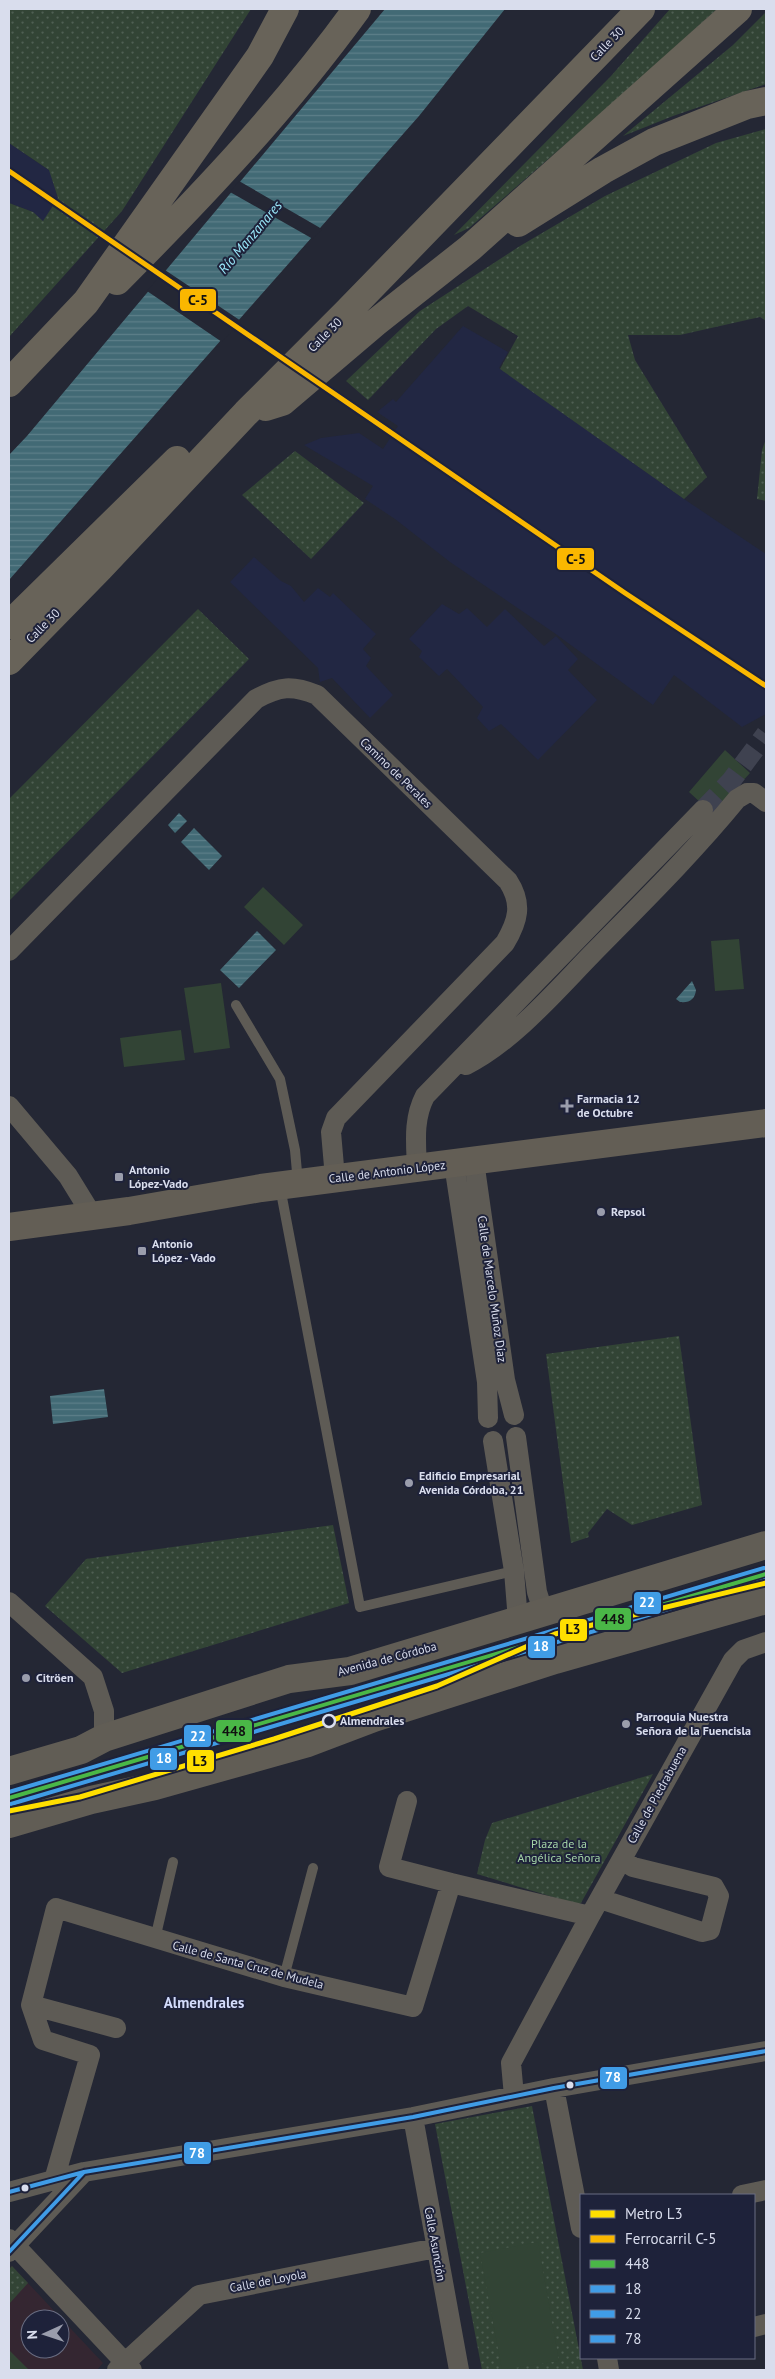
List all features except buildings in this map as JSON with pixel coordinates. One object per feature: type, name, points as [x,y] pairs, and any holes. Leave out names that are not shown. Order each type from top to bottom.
[{"type":"highway","points":[[9,383],[86,302],[260,56],[285,9]]},
{"type":"highway","points":[[86,302],[114,284],[260,133],[302,82],[357,9]]},
{"type":"highway","name":"Calle 30","points":[[9,661],[100,568],[246,413],[346,313],[641,9]]},
{"type":"highway","points":[[246,413],[282,402],[375,323],[470,248],[738,9]]},
{"type":"highway","points":[[470,248],[518,223],[587,179],[654,142],[747,106],[766,101]]},
{"type":"highway","points":[[9,625],[263,379],[310,328],[346,313]]},
{"type":"main road","name":"Avenida de Córdoba","points":[[9,1771],[81,1750],[104,1738],[289,1679],[350,1671],[531,1618],[766,1545]]},
{"type":"main road","points":[[9,1824],[91,1800],[155,1786],[308,1743],[374,1718],[555,1660],[766,1600]]},
{"type":"street","name":"Camino de Perales","points":[[9,951],[256,699],[271,691],[287,687],[302,689],[317,696],[508,882],[515,891],[517,904],[516,924],[505,943],[336,1118],[331,1132],[335,1178]]},
{"type":"street","points":[[446,1073],[478,1059],[530,1017],[628,918],[737,800],[747,793],[754,793],[766,802]]},
{"type":"street","points":[[417,1168],[415,1134],[418,1110],[424,1096],[533,987],[703,810]]},
{"type":"street","points":[[9,1106],[68,1176],[92,1215]]},
{"type":"street","name":"Calle de Antonio López","points":[[9,1227],[335,1178],[766,1123]]},
{"type":"street","name":"Calle de Marcelo Muñoz Díaz","points":[[464,1163],[506,1380],[519,1428],[516,1437],[537,1592],[531,1618]]},
{"type":"street","name":"Calle de Marcelo Muñoz Díaz","points":[[464,1163],[487,1382],[488,1418],[485,1428],[493,1441],[514,1571],[531,1618]]},
{"type":"street","points":[[488,1418],[500,1411],[514,1415]]},
{"type":"street","points":[[493,1441],[502,1444],[512,1441],[516,1437]]},
{"type":"street","points":[[9,1602],[93,1677],[104,1712],[104,1738]]},
{"type":"street","name":"Calle de Piedrabuena","points":[[514,2096],[511,2063],[590,1916],[733,1660],[743,1650],[766,1642]]},
{"type":"street","points":[[407,1801],[389,1867],[590,1916]]},
{"type":"street","points":[[600,1898],[702,1932],[710,1930],[719,1896],[714,1887],[634,1867],[622,1860]]},
{"type":"street","name":"Calle de Santa Cruz de Mudela","points":[[32,2005],[56,1908],[284,1977],[413,2007],[450,1883]]},
{"type":"street","points":[[32,2005],[116,2028]]},
{"type":"street","points":[[32,2005],[43,2040],[90,2055],[54,2180]]},
{"type":"street","points":[[9,2192],[84,2172],[412,2117],[554,2088],[766,2051]]},
{"type":"street","points":[[554,2088],[580,2223]]},
{"type":"street","name":"Calle Asunción","points":[[412,2117],[459,2370]]},
{"type":"street","points":[[84,2172],[11,2246],[124,2368]]},
{"type":"street","points":[[747,2194],[766,2190]]},
{"type":"street","name":"Calle de Loyola","points":[[124,2368],[199,2294],[436,2248]]},
{"type":"lane","points":[[236,1005],[280,1079],[295,1150],[289,1185],[360,1607],[514,1571]]},
{"type":"lane","name":"Avenida de Córdoba","points":[[9,1798],[766,1574]]},
{"type":"lane","points":[[155,1939],[173,1862]]},
{"type":"lane","points":[[284,1977],[313,1868]]},
{"type":"shaded area","points":[[9,143],[50,171],[58,199],[43,222],[33,212],[9,203]]},
{"type":"shaded area","points":[[463,326],[508,352],[499,368],[684,499],[766,554],[766,714],[742,727],[674,675],[653,705],[553,632],[450,562],[395,519],[365,499],[373,486],[304,445],[321,438],[359,433],[383,449],[398,426],[377,412],[393,399],[396,402]]},
{"type":"shaded area","points":[[254,557],[281,581],[291,586],[304,602],[318,588],[330,597],[333,593],[376,634],[363,649],[371,658],[366,666],[393,695],[370,718],[332,678],[320,682],[318,668],[230,582]]},
{"type":"shaded area","points":[[442,604],[459,614],[467,608],[487,627],[505,609],[544,646],[556,636],[578,659],[568,670],[597,700],[538,760],[501,724],[489,731],[477,718],[483,707],[447,669],[439,676],[419,657],[422,651],[409,639]]},
{"type":"shaded area","points":[[12,2266],[52,2309],[20,2309],[20,2359],[70,2359],[70,2328],[103,2363],[97,2370],[9,2370],[9,2269]]},
{"type":"green space","points":[[9,9],[251,9],[122,211],[9,337],[9,203],[33,212],[43,221],[58,198],[49,170],[9,143]]},
{"type":"green space","points":[[670,9],[717,9],[629,89],[469,228],[454,235],[611,76]]},
{"type":"green space","points":[[766,12],[766,84],[673,116],[623,136],[733,45]]},
{"type":"green space","points":[[766,129],[766,321],[760,317],[680,335],[628,335],[635,360],[707,477],[684,499],[500,369],[518,336],[468,306],[436,329],[368,400],[346,381],[420,311],[520,246],[605,196],[716,143]]},
{"type":"green space","points":[[766,439],[766,501],[757,499],[762,450]]},
{"type":"green space","points":[[295,451],[364,503],[311,559],[242,495]]},
{"type":"green space","points":[[198,609],[249,659],[9,901],[9,799]]},
{"type":"green space","points":[[725,750],[750,773],[713,814],[689,792]]},
{"type":"green space","points":[[263,887],[303,925],[284,945],[244,907]]},
{"type":"green space","points":[[739,939],[744,989],[715,991],[711,941]]},
{"type":"green space","points":[[221,983],[230,1048],[194,1053],[184,988]]},
{"type":"green space","points":[[181,1030],[185,1060],[124,1067],[120,1038]]},
{"type":"green space","points":[[679,1336],[702,1505],[632,1525],[607,1509],[588,1533],[589,1537],[571,1543],[546,1354]]},
{"type":"green space","points":[[333,1525],[349,1603],[122,1673],[45,1606],[86,1559]]},
{"type":"green space","name":"Plaza de la Angélica Señora","points":[[653,1774],[581,1903],[576,1904],[477,1874],[485,1840],[492,1823]]},
{"type":"green space","points":[[532,2106],[583,2370],[482,2370],[435,2124]]},
{"type":"green space","points":[[538,2242],[559,2361],[502,2370],[480,2253]]},
{"type":"green space","points":[[12,2266],[28,2283],[9,2304],[9,2269]]},
{"type":"green space","points":[[9,2350],[29,2370],[9,2370]]},
{"type":"water","name":"Río Manzanares","points":[[385,9],[505,9],[419,116],[9,580],[9,455],[27,436]]},
{"type":"water","points":[[179,813],[187,821],[175,833],[168,825]]},
{"type":"water","points":[[194,828],[222,856],[209,870],[181,842]]},
{"type":"water","points":[[257,931],[276,950],[239,988],[220,970]]},
{"type":"water","points":[[692,981],[696,990],[694,996],[689,1001],[680,1002],[676,999]]},
{"type":"water","points":[[104,1389],[108,1417],[53,1424],[50,1396]]},
{"type":"pier","points":[[239,181],[322,229],[313,239],[230,192]]},
{"type":"pier","points":[[165,270],[241,321],[222,342],[147,291]]},
{"type":"tunnel","points":[[703,810],[731,781],[766,734]]},
{"type":"metro line","name":"L3","points":[[9,1811],[80,1797],[274,1739],[437,1686],[555,1634],[766,1583]]},
{"type":"rail line","name":"C-5","points":[[9,171],[625,593],[766,686]]},
{"type":"transit line","name":"22","points":[[9,1792],[764,1568]]},
{"type":"transit line","name":"448","points":[[9,1798],[766,1574]]},
{"type":"transit line","name":"18","points":[[11,1804],[766,1580]]},
{"type":"transit line","name":"78","points":[[9,2192],[84,2172],[413,2117],[554,2088],[766,2051]]},
{"type":"transit line","name":"78","points":[[9,2252],[84,2172]]},
{"type":"place","name":"Farmacia 12 de Octubre","points":[[567,1106]]},
{"type":"place","name":"Antonio López-Vado","points":[[119,1177]]},
{"type":"place","name":"Repsol","points":[[601,1212]]},
{"type":"place","name":"Antonio López - Vado","points":[[142,1251]]},
{"type":"place","name":"Edificio Empresarial Avenida Córdoba, 21","points":[[409,1483]]},
{"type":"place","name":"Citröen","points":[[26,1678]]},
{"type":"place","name":"Almendrales","points":[[329,1721]]},
{"type":"place","name":"Parroquia Nuestra Señora de la Fuencisla","points":[[626,1724]]},
{"type":"district","name":"Almendrales","points":[[204,2003]]}]
